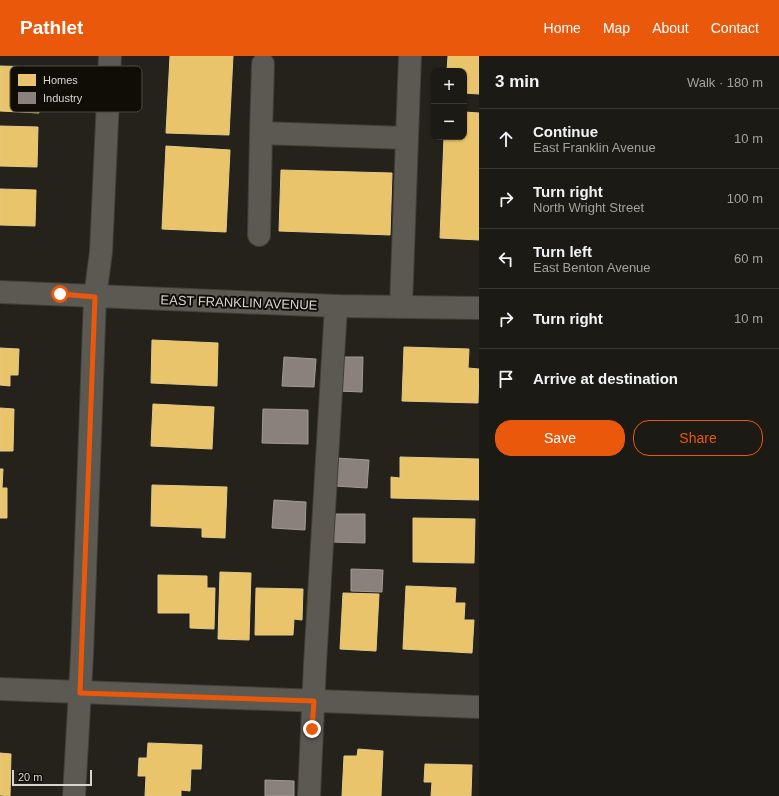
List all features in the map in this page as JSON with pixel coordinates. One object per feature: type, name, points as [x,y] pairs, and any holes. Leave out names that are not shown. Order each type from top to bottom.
[{"type":"street","points":[[110,56],[110,66]]},
{"type":"street","points":[[401,307],[410,56]]},
{"type":"street","points":[[259,235],[263,64]]},
{"type":"street","points":[[74,796],[80,693],[95,297],[102,252],[108,112]]},
{"type":"street","points":[[261,133],[407,138]]},
{"type":"street","name":"EAST FRANKLIN AVENUE","points":[[0,292],[336,306],[479,308]]},
{"type":"street","points":[[309,796],[336,306]]},
{"type":"street","points":[[0,689],[479,707]]},
{"type":"building: Homes","points":[[170,56],[233,56],[229,135],[166,133]]},
{"type":"building: Homes","points":[[448,56],[479,56],[479,94],[467,93],[467,68],[447,68]]},
{"type":"building: Homes","points":[[0,66],[10,66],[10,112],[0,111]]},
{"type":"building: Homes","points":[[467,112],[479,113],[479,240],[440,238],[444,140],[467,140]]},
{"type":"building: Homes","points":[[0,126],[38,127],[37,167],[0,166]]},
{"type":"building: Homes","points":[[166,146],[230,150],[226,232],[162,229]]},
{"type":"building: Homes","points":[[281,170],[392,173],[390,235],[279,231]]},
{"type":"building: Homes","points":[[0,189],[36,190],[35,226],[0,225]]},
{"type":"building: Homes","points":[[152,340],[218,343],[217,386],[151,383]]},
{"type":"building: Homes","points":[[404,347],[469,349],[468,368],[479,369],[478,403],[402,401]]},
{"type":"building: Homes","points":[[0,348],[19,349],[18,375],[10,375],[10,386],[0,385]]},
{"type":"building: Homes","points":[[153,404],[214,407],[212,449],[151,446]]},
{"type":"building: Homes","points":[[0,408],[14,409],[13,451],[0,451]]},
{"type":"building: Homes","points":[[400,457],[479,459],[479,500],[391,498],[391,477],[400,478]]},
{"type":"building: Homes","points":[[0,469],[3,469],[2,488],[7,488],[7,518],[0,518]]},
{"type":"building: Homes","points":[[152,485],[227,487],[225,538],[202,537],[202,528],[151,526]]},
{"type":"building: Homes","points":[[413,518],[475,519],[474,563],[413,562]]},
{"type":"building: Homes","points":[[220,572],[251,573],[249,640],[218,639]]},
{"type":"building: Homes","points":[[158,575],[207,576],[207,588],[215,588],[214,629],[190,628],[190,613],[158,613]]},
{"type":"building: Homes","points":[[406,586],[456,588],[455,603],[465,603],[464,620],[474,620],[472,653],[403,649]]},
{"type":"building: Homes","points":[[256,588],[303,589],[302,620],[294,619],[293,635],[255,635]]},
{"type":"building: Homes","points":[[343,593],[379,594],[376,651],[340,649]]},
{"type":"building: Homes","points":[[148,743],[202,745],[201,769],[191,769],[190,791],[181,790],[181,796],[145,796],[146,776],[138,776],[139,758],[147,758]]},
{"type":"building: Homes","points":[[358,749],[383,751],[381,796],[342,796],[344,756],[357,756]]},
{"type":"building: Homes","points":[[0,753],[11,754],[10,796],[0,795]]},
{"type":"building: Homes","points":[[425,764],[472,765],[471,796],[431,796],[432,782],[424,782]]},
{"type":"building: Industry","points":[[284,357],[316,359],[314,387],[282,386]]},
{"type":"building: Industry","points":[[339,357],[363,357],[362,392],[338,391]]},
{"type":"building: Industry","points":[[263,409],[308,410],[308,444],[262,443]]},
{"type":"building: Industry","points":[[336,458],[369,460],[367,488],[335,486]]},
{"type":"building: Industry","points":[[274,500],[306,502],[305,530],[272,528]]},
{"type":"building: Industry","points":[[332,514],[365,514],[365,543],[332,542]]},
{"type":"building: Industry","points":[[351,569],[383,570],[382,592],[351,591]]},
{"type":"building: Industry","points":[[265,780],[294,781],[294,796],[265,796]]},
{"type":"route","points":[[60,294],[95,297],[80,693],[314,701],[312,729]]}]
